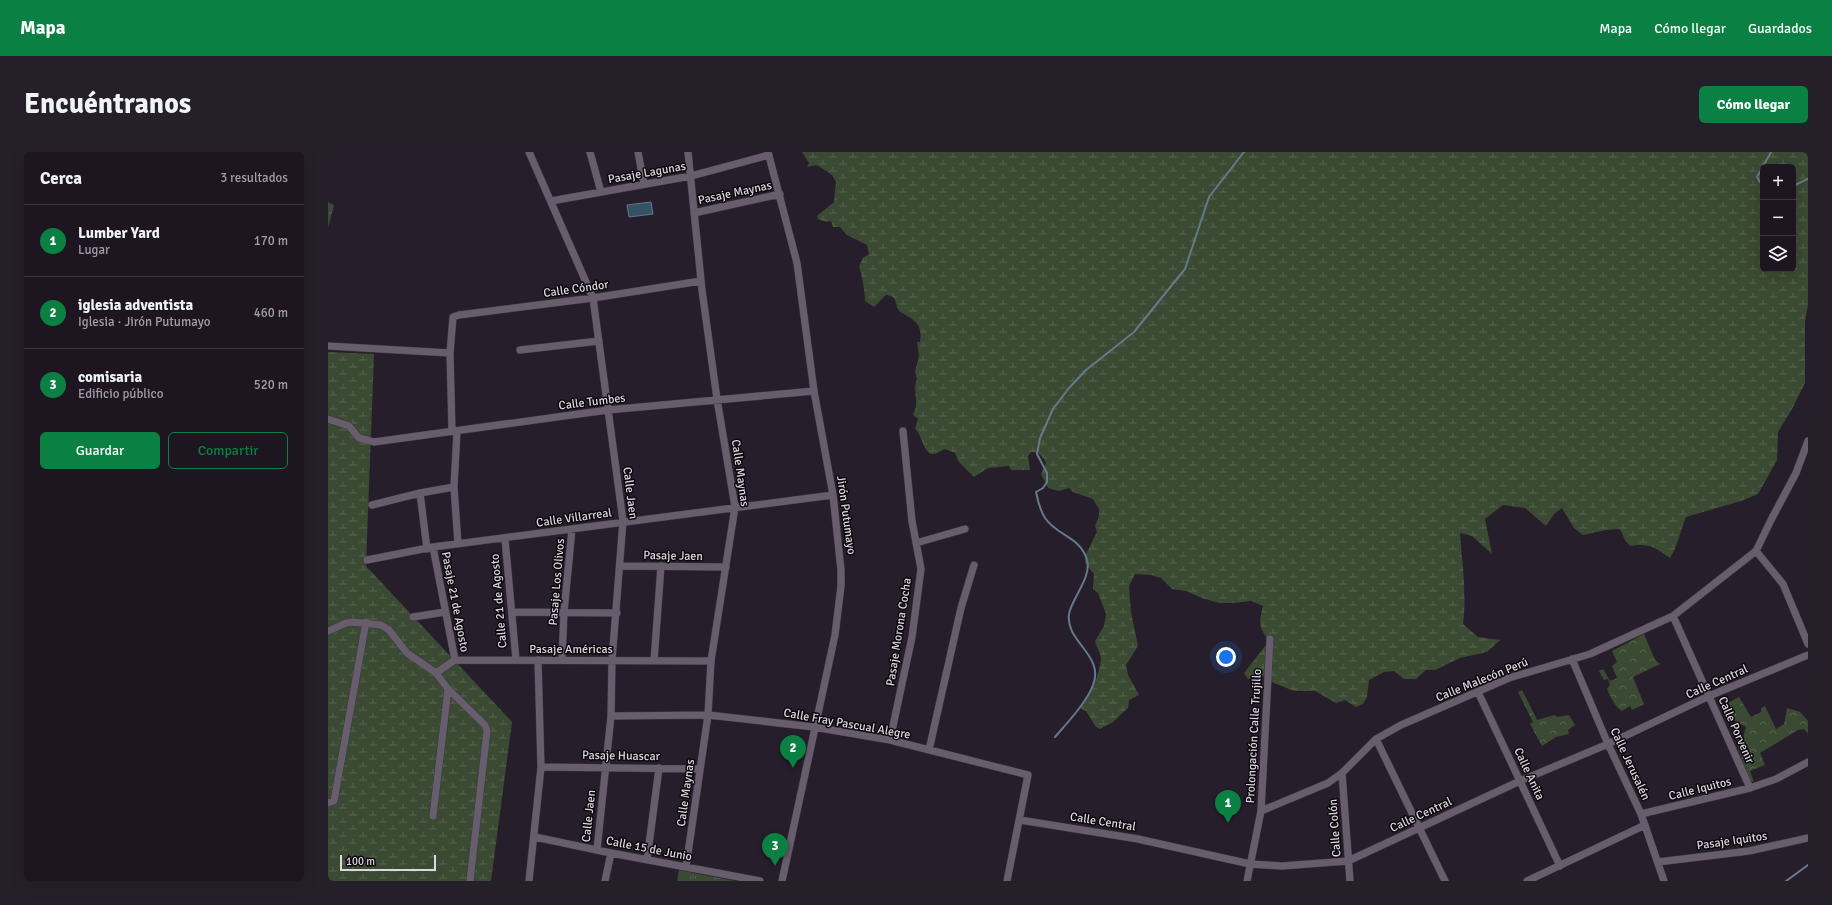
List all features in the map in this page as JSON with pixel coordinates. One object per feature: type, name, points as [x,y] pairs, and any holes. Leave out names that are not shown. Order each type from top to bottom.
[{"type":"street","name":"Calle Jaen","points":[[529,152],[593,298],[623,522],[617,613],[612,660],[611,716],[596,850]]},
{"type":"street","points":[[590,152],[601,192]]},
{"type":"street","points":[[638,152],[644,184]]},
{"type":"street","name":"Calle Maynas","points":[[686,867],[708,716],[711,661],[736,507],[718,399],[701,281],[688,152]]},
{"type":"street","name":"Pasaje Lagunas","points":[[551,201],[691,176],[768,153]]},
{"type":"street","name":"Jirón Putumayo","points":[[768,153],[797,263],[814,391],[833,495],[840,550],[841,586],[835,635],[782,881]]},
{"type":"street","name":"Pasaje Maynas","points":[[694,213],[780,194]]},
{"type":"street","name":"Calle Cóndor","points":[[450,353],[454,317],[459,315],[593,298],[701,281]]},
{"type":"street","points":[[520,350],[598,341]]},
{"type":"street","points":[[328,346],[450,353],[455,431],[454,487],[458,544]]},
{"type":"street","name":"Calle Tumbes","points":[[328,419],[349,426],[359,438],[374,442],[608,410],[814,391]]},
{"type":"street","name":"Pasaje Morona Cocha","points":[[890,740],[912,637],[921,569],[912,521],[903,431]]},
{"type":"street","points":[[1808,441],[1796,473],[1756,551],[1783,584],[1808,644]]},
{"type":"street","points":[[372,505],[420,493],[454,487]]},
{"type":"street","name":"Pasaje 21 de Agosto","points":[[420,493],[430,548],[455,660]]},
{"type":"street","name":"Calle Villarreal","points":[[367,560],[458,544],[833,495]]},
{"type":"street","name":"Pasaje Los Olivos","points":[[562,660],[564,612],[572,529]]},
{"type":"street","points":[[916,543],[964,529]]},
{"type":"street","name":"Calle 21 de Agosto","points":[[505,539],[516,660]]},
{"type":"street","name":"Calle Malecón Perú","points":[[1261,811],[1328,783],[1342,773],[1376,739],[1401,725],[1509,678],[1572,658],[1590,654],[1673,616],[1756,551]]},
{"type":"street","points":[[929,750],[961,608],[974,565]]},
{"type":"street","name":"Pasaje Jaen","points":[[620,566],[726,568]]},
{"type":"street","points":[[654,661],[661,566]]},
{"type":"street","points":[[413,617],[445,612]]},
{"type":"street","points":[[512,612],[617,613]]},
{"type":"street","name":"Calle Porvenir","points":[[1673,616],[1750,788]]},
{"type":"street","points":[[328,631],[346,623],[366,622],[381,625],[407,653],[436,674],[448,689],[485,725],[487,730],[470,881]]},
{"type":"street","points":[[328,803],[334,801],[366,622]]},
{"type":"street","name":"Prolongación Calle Trujillo","points":[[1247,881],[1261,811],[1270,639]]},
{"type":"street","name":"Calle Central","points":[[1020,820],[1138,839],[1250,864],[1282,866],[1348,861],[1520,781],[1608,744],[1709,696],[1808,655]]},
{"type":"street","name":"Calle Jerusalén","points":[[1572,658],[1608,744],[1641,814],[1664,881]]},
{"type":"street","points":[[436,674],[455,660]]},
{"type":"street","name":"Pasaje Américas","points":[[455,660],[711,661]]},
{"type":"street","points":[[529,881],[535,837],[541,767],[538,660]]},
{"type":"street","points":[[433,816],[448,689]]},
{"type":"street","name":"Calle Anita","points":[[1478,692],[1560,866]]},
{"type":"street","name":"Calle Fray Pascual Alegre","points":[[611,716],[708,716],[814,727],[890,740],[1028,775],[1020,820]]},
{"type":"street","points":[[1376,739],[1445,881]]},
{"type":"street","name":"Calle Iquitos","points":[[1641,814],[1750,788],[1776,779],[1808,762]]},
{"type":"street","name":"Pasaje Huascar","points":[[541,767],[700,769]]},
{"type":"street","points":[[647,860],[659,768]]},
{"type":"street","name":"Calle Colón","points":[[1342,773],[1350,881]]},
{"type":"street","points":[[1007,881],[1020,820]]},
{"type":"street","points":[[1531,880],[1645,825]]},
{"type":"street","name":"Calle 15 de Junio","points":[[535,837],[760,881]]},
{"type":"street","name":"Pasaje Iquitos","points":[[1658,862],[1749,851],[1808,838]]},
{"type":"street","points":[[605,881],[611,853]]},
{"type":"green space","points":[[802,152],[1808,152],[1808,305],[1805,321],[1805,383],[1778,432],[1777,460],[1758,494],[1741,501],[1686,517],[1670,558],[1651,547],[1642,545],[1630,546],[1625,540],[1620,529],[1606,530],[1583,535],[1574,528],[1562,508],[1554,514],[1546,526],[1525,508],[1503,505],[1485,519],[1492,554],[1472,536],[1460,533],[1464,590],[1463,624],[1478,637],[1500,640],[1487,652],[1460,658],[1435,670],[1426,670],[1416,679],[1404,679],[1394,671],[1384,672],[1369,680],[1367,697],[1363,704],[1356,707],[1345,700],[1336,703],[1315,691],[1294,691],[1274,683],[1263,676],[1248,679],[1244,673],[1269,641],[1260,624],[1263,606],[1251,601],[1219,603],[1186,591],[1172,589],[1161,578],[1151,575],[1135,574],[1129,586],[1131,612],[1138,646],[1126,665],[1128,675],[1139,695],[1129,700],[1128,708],[1113,722],[1100,729],[1096,727],[1086,711],[1080,708],[1094,685],[1098,672],[1101,657],[1095,641],[1104,626],[1106,614],[1098,593],[1093,589],[1094,574],[1085,563],[1085,556],[1097,532],[1095,526],[1099,516],[1099,509],[1093,499],[1073,492],[1069,488],[1059,491],[1048,488],[1041,474],[1046,463],[1042,456],[1037,453],[1031,452],[1028,456],[1030,470],[1011,470],[1009,466],[988,468],[974,477],[958,461],[955,453],[945,449],[935,454],[928,452],[920,435],[915,429],[918,419],[913,415],[916,407],[915,386],[917,379],[915,372],[919,356],[917,342],[920,342],[921,336],[919,326],[899,311],[894,298],[890,296],[886,295],[874,307],[865,301],[859,266],[863,258],[869,254],[867,245],[847,235],[840,227],[833,227],[831,221],[827,222],[818,219],[817,216],[834,202],[836,182],[832,175],[817,165],[807,167],[809,163]]},
{"type":"green space","points":[[328,202],[334,205],[328,228]]},
{"type":"green space","points":[[328,352],[374,354],[366,566],[512,722],[491,881],[328,881]]},
{"type":"green space","points":[[1644,634],[1655,660],[1660,664],[1633,677],[1644,704],[1632,710],[1630,706],[1622,711],[1615,704],[1608,692],[1607,689],[1610,685],[1608,679],[1604,680],[1599,671],[1603,669],[1610,681],[1617,678],[1612,666],[1617,662],[1612,651]]},
{"type":"green space","points":[[1522,690],[1537,720],[1554,715],[1558,717],[1569,715],[1575,725],[1568,730],[1569,734],[1556,737],[1542,746],[1530,724],[1533,722],[1518,692]]},
{"type":"green space","points":[[1739,697],[1751,717],[1761,712],[1761,708],[1765,706],[1776,729],[1784,724],[1787,708],[1800,712],[1808,721],[1808,734],[1804,729],[1798,730],[1760,753],[1765,765],[1750,771],[1754,782],[1749,780],[1738,748],[1737,739],[1743,738],[1746,727],[1735,721],[1731,716],[1734,713],[1728,703]]},
{"type":"green space","points":[[679,870],[735,881],[677,881]]},
{"type":"water","points":[[651,202],[653,214],[629,217],[627,205]]},
{"type":"waterway","points":[[1055,737],[1076,712],[1090,692],[1095,674],[1094,665],[1090,657],[1078,641],[1069,624],[1069,614],[1071,608],[1087,573],[1087,560],[1080,546],[1050,524],[1040,509],[1036,492],[1043,488],[1047,482],[1047,473],[1037,454],[1040,438],[1053,409],[1069,388],[1086,370],[1134,332],[1185,269],[1209,197],[1244,152]]},
{"type":"waterway","points":[[1764,164],[1771,152]]},
{"type":"waterway","points":[[1760,172],[1757,177],[1760,182]]},
{"type":"waterway","points":[[1796,185],[1808,179]]},
{"type":"waterway","points":[[1786,881],[1808,865]]},
{"type":"place","name":"iglesia adventista","points":[[793,768]]},
{"type":"place","name":"Lumber Yard","points":[[1228,823]]},
{"type":"place","name":"comisaria","points":[[775,866]]}]
